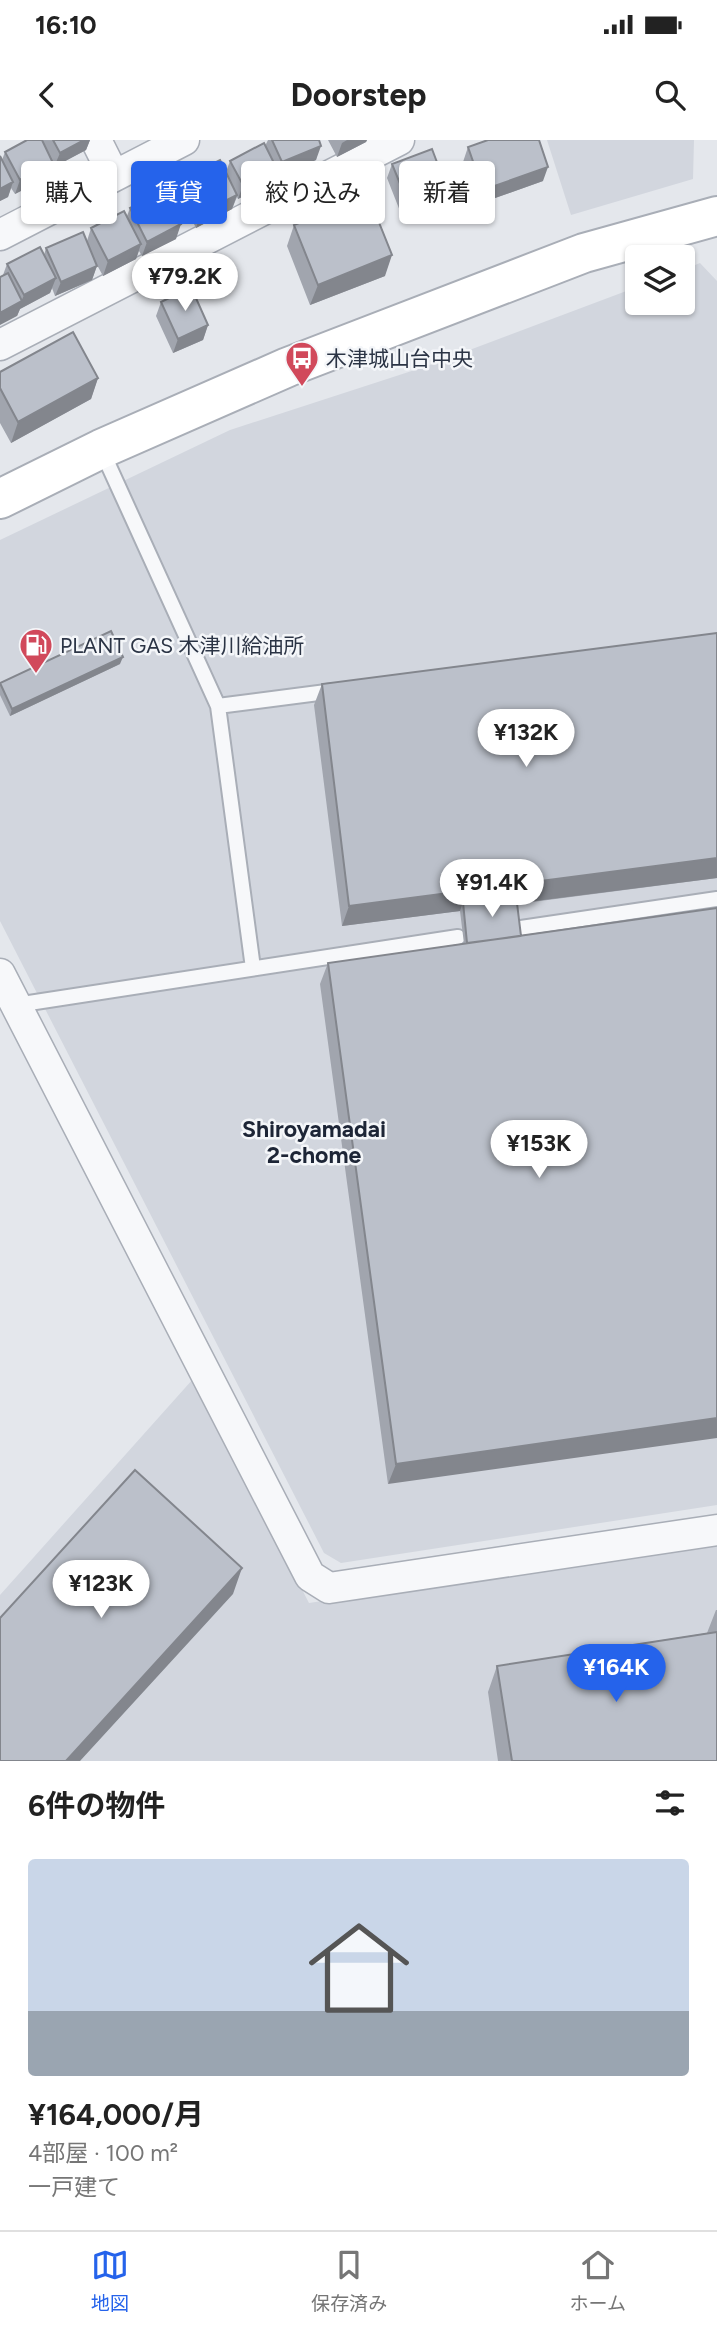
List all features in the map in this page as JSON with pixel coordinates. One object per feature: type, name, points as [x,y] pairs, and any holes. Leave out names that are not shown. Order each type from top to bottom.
[{"type":"street","points":[[96,140],[106,161]]},
{"type":"street","points":[[117,174],[184,140]]},
{"type":"street","points":[[0,345],[399,140]]},
{"type":"street","points":[[0,499],[101,449],[288,367],[584,253],[717,216]]},
{"type":"street","points":[[0,235],[21,224]]},
{"type":"street","points":[[0,974],[310,1576],[330,1588],[717,1530]]},
{"type":"lane","points":[[101,449],[218,706],[253,968]]},
{"type":"lane","points":[[218,706],[354,689]]},
{"type":"lane","points":[[522,928],[717,899]]},
{"type":"lane","points":[[16,1005],[458,937]]},
{"type":"shaded area","points":[[547,140],[694,140],[693,179],[571,215]]},
{"type":"shaded area","points":[[700,263],[717,281],[717,1505],[341,1563],[324,1553],[0,921],[0,540],[230,430],[427,366],[625,292],[625,315],[695,315],[695,265]]},
{"type":"shaded area","points":[[193,1379],[309,1603],[717,1542],[717,1761],[0,1761],[0,1595]]},
{"type":"building","points":[[27,140],[42,140],[52,161],[21,161],[20,180],[5,152]]},
{"type":"building","points":[[53,140],[84,140],[60,153]]},
{"type":"building","points":[[272,140],[319,140],[321,146],[282,161]]},
{"type":"building","points":[[488,140],[539,140],[548,167],[495,186],[495,161],[473,161],[468,147]]},
{"type":"building","points":[[264,143],[273,161],[241,161],[241,181],[230,161]]},
{"type":"building","points":[[432,149],[436,161],[400,161]]},
{"type":"building","points":[[0,156],[13,182],[0,189]]},
{"type":"building","points":[[399,161],[399,181],[392,164]]},
{"type":"building","points":[[227,174],[237,195],[227,200]]},
{"type":"building","points":[[124,211],[141,244],[108,261],[91,228],[99,224],[117,224],[117,215]]},
{"type":"building","points":[[138,224],[181,224],[147,242]]},
{"type":"building","points":[[380,224],[392,255],[318,285],[294,225]]},
{"type":"building","points":[[83,232],[97,266],[61,282],[46,248]]},
{"type":"building","points":[[40,247],[56,278],[24,295],[7,264]]},
{"type":"building","points":[[8,273],[22,301],[0,313],[0,277]]},
{"type":"building","points":[[191,287],[208,325],[178,339],[161,302]]},
{"type":"building","points":[[73,332],[98,378],[18,422],[0,388],[0,372]]},
{"type":"building","points":[[111,631],[123,657],[12,709],[0,683]]},
{"type":"building","points":[[717,633],[717,858],[349,906],[322,684]]},
{"type":"building","points":[[516,895],[521,936],[467,943],[463,902]]},
{"type":"building","points":[[717,908],[717,1418],[396,1464],[328,963]]},
{"type":"building","points":[[135,1470],[242,1568],[66,1761],[0,1761],[0,1618]]},
{"type":"building","points":[[717,1632],[717,1761],[512,1761],[497,1666]]},
{"type":"place","name":"木津城山台中央","points":[[302,388]]},
{"type":"place","name":"PLANT GAS 木津川給油所","points":[[36,675]]},
{"type":"district","name":"Shiroyamadai 2-chome","points":[[314,1142]]}]
